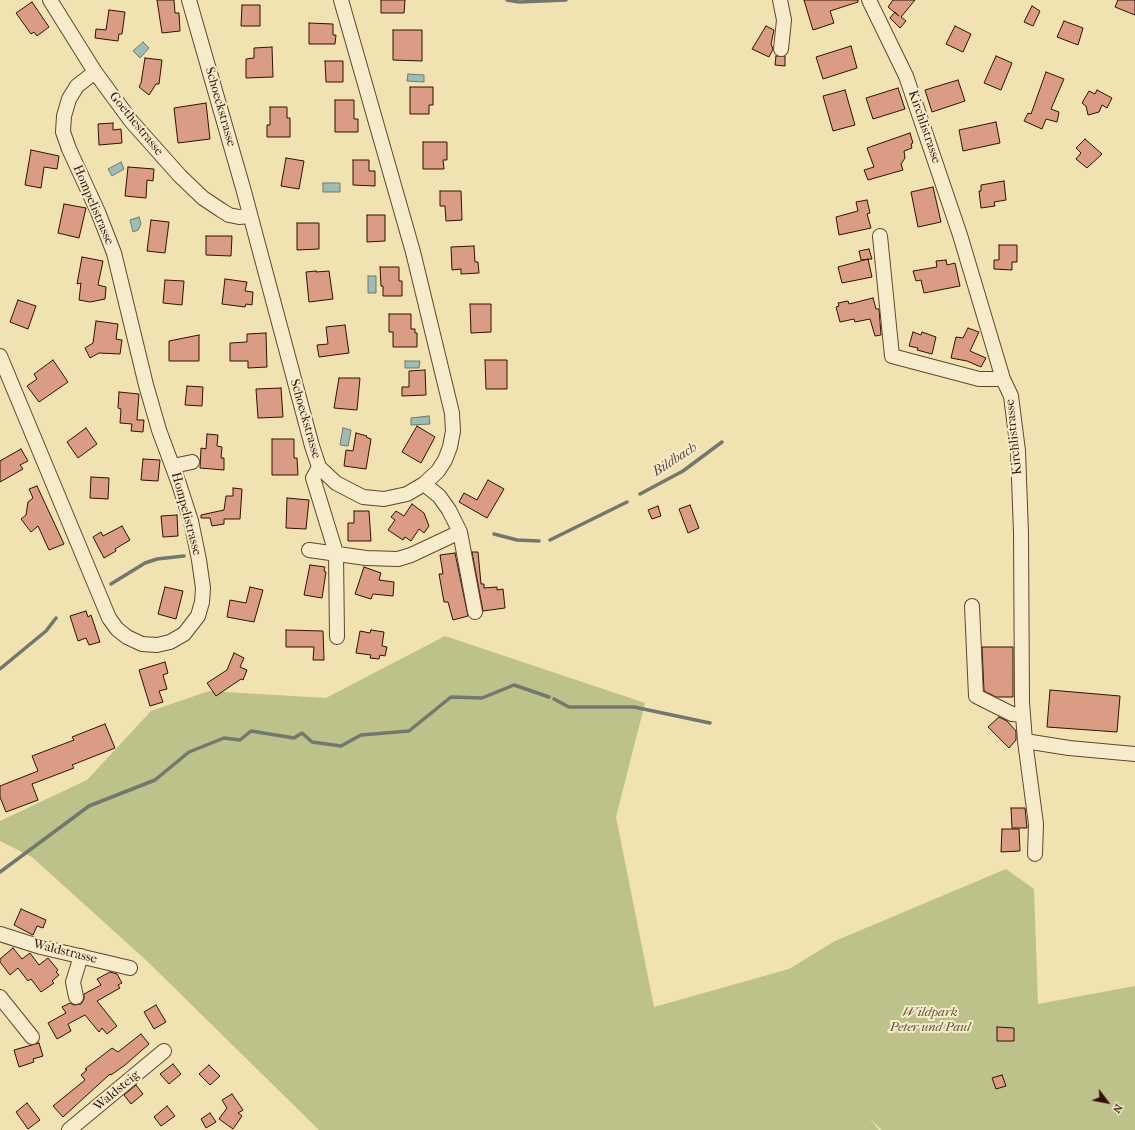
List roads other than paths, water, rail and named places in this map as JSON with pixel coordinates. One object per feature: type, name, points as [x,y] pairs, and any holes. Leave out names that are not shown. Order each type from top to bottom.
[{"type":"street","name":"Goethestrasse","points":[[50,0],[95,72],[131,121],[180,176],[203,198],[229,215],[250,216]]},
{"type":"street","name":"Schoeckstrasse","points":[[189,0],[250,216],[312,446],[320,467],[336,483],[363,497],[384,499],[407,494],[424,484],[438,471],[445,460],[453,430],[452,413],[413,252],[341,0]]},
{"type":"street","points":[[780,0],[784,20],[781,49]]},
{"type":"street","name":"Kirchlistrasse","points":[[869,0],[906,76],[932,146],[1003,379],[1011,396],[1018,451],[1021,533],[1023,715],[1036,824],[1035,854]]},
{"type":"street","name":"Hompelistrasse","points":[[0,356],[109,618],[117,629],[126,637],[142,644],[157,645],[170,642],[184,634],[198,616],[202,602],[203,588],[191,521],[173,466],[159,430],[146,385],[114,253],[63,132],[64,116],[69,99],[77,86],[95,72]]},
{"type":"street","points":[[880,236],[892,356],[979,379],[1003,379]]},
{"type":"street","points":[[173,466],[192,462]]},
{"type":"street","points":[[320,467],[313,478],[336,553],[337,637]]},
{"type":"street","points":[[424,484],[439,496],[449,510],[460,532],[475,612]]},
{"type":"street","points":[[309,550],[374,559],[398,559],[412,555],[460,532]]},
{"type":"street","points":[[972,606],[976,696],[1012,714],[1023,715]]},
{"type":"street","points":[[1026,741],[1069,748],[1135,754]]},
{"type":"street","name":"Waldstrasse","points":[[0,934],[41,948],[130,968]]},
{"type":"street","points":[[76,997],[73,982],[80,956]]},
{"type":"street","points":[[0,997],[32,1037]]},
{"type":"street","name":"Waldsteig","points":[[69,1130],[164,1051]]},
{"type":"water","points":[[143,42],[149,48],[140,58],[133,51]]},
{"type":"water","points":[[408,74],[424,75],[424,82],[407,81]]},
{"type":"water","points":[[121,162],[124,169],[112,176],[108,169]]},
{"type":"water","points":[[323,183],[340,183],[340,192],[323,192]]},
{"type":"water","points":[[139,217],[141,224],[138,230],[133,232],[130,220]]},
{"type":"water","points":[[368,276],[376,276],[376,293],[368,293]]},
{"type":"water","points":[[405,361],[420,361],[419,368],[405,368]]},
{"type":"water","points":[[429,416],[430,424],[411,425],[411,418]]},
{"type":"water","points":[[343,428],[351,430],[348,446],[340,445]]},
{"type":"waterway","points":[[507,0],[519,2],[566,0]]},
{"type":"waterway","name":"Bildbach","points":[[640,494],[683,471],[722,442]]},
{"type":"waterway","name":"Bildbach","points":[[550,540],[627,502]]},
{"type":"waterway","name":"Bildbach","points":[[494,534],[517,540],[539,541]]},
{"type":"waterway","name":"Bildbach","points":[[111,584],[145,563],[157,559],[184,556]]},
{"type":"waterway","name":"Bildbach","points":[[0,669],[46,631],[56,618]]},
{"type":"waterway","points":[[0,872],[89,806],[155,780],[189,752],[224,738],[240,740],[251,731],[294,738],[302,733],[312,742],[341,746],[361,735],[409,731],[451,697],[482,698],[514,685],[549,697]]},
{"type":"waterway","points":[[554,699],[569,707],[634,707],[710,723]]},
{"type":"park label","name":"Wildpark Peter und Paul","points":[[930,1020]]}]
